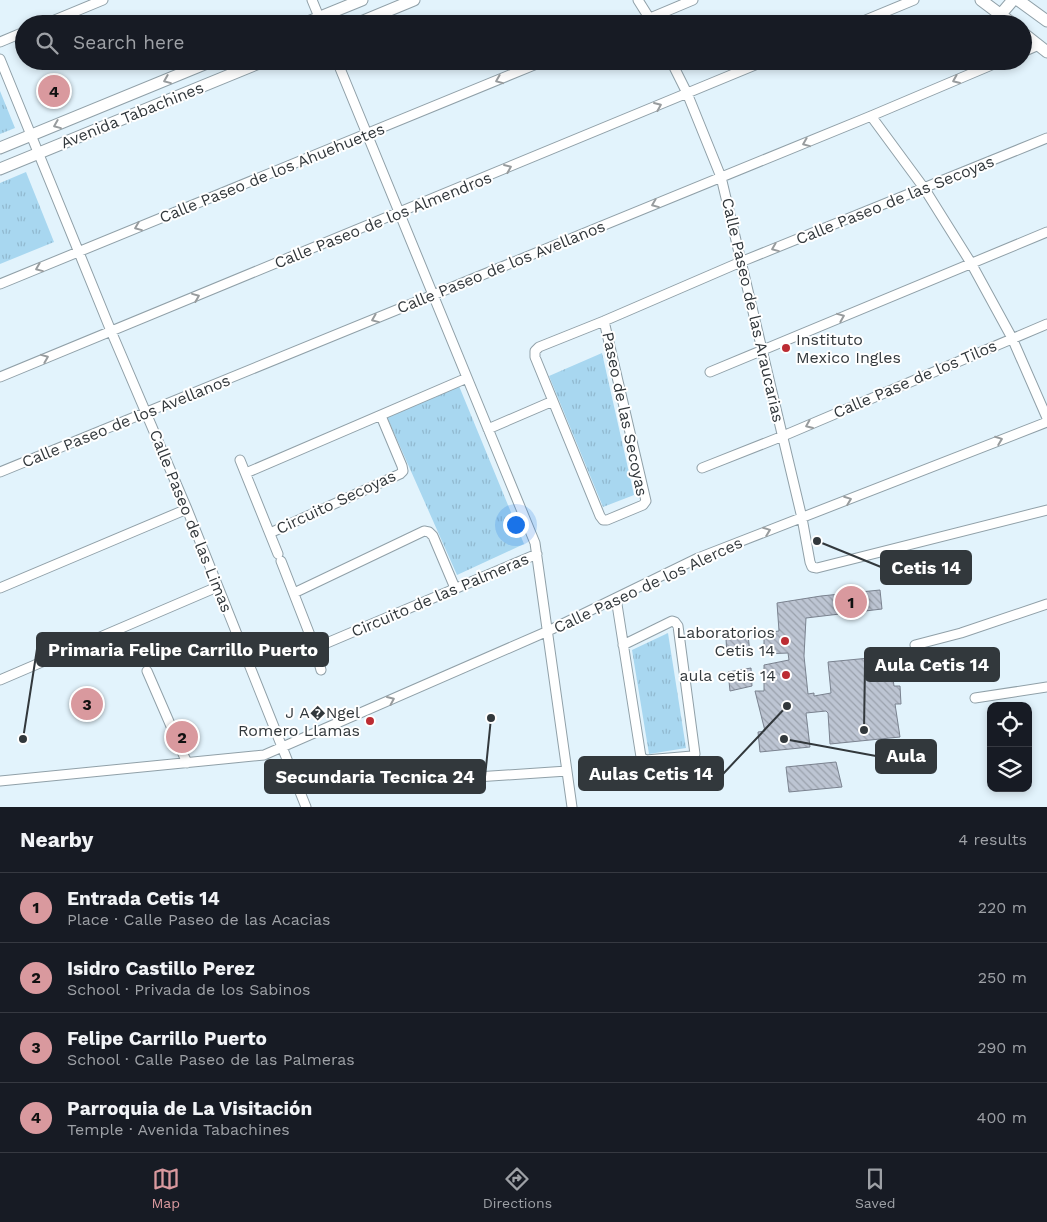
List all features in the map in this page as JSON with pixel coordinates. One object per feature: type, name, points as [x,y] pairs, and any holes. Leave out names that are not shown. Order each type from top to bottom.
[{"type":"street","points":[[67,15],[104,0]]},
{"type":"street","points":[[312,0],[318,15]]},
{"type":"street","points":[[326,15],[362,0]]},
{"type":"street","points":[[378,15],[414,0]]},
{"type":"street","points":[[638,0],[647,15]]},
{"type":"street","points":[[663,15],[693,0]]},
{"type":"street","points":[[878,15],[914,0]]},
{"type":"street","points":[[980,0],[1001,14],[1013,0]]},
{"type":"street","points":[[1018,0],[1047,21]]},
{"type":"street","points":[[0,42],[15,36]]},
{"type":"street","points":[[1032,40],[1043,49]]},
{"type":"street","name":"Calle Paseo de las Limas","points":[[0,59],[78,252],[187,509],[306,807]]},
{"type":"street","name":"Avenida Tabachines","points":[[0,148],[190,70]]},
{"type":"street","name":"Avenida Tabachines","points":[[0,170],[242,70]]},
{"type":"street","points":[[341,70],[532,534],[537,554],[572,807]]},
{"type":"street","name":"Calle Paseo de los Ahuehuetes","points":[[0,284],[522,70]]},
{"type":"street","name":"Calle Paseo de las Araucarias","points":[[675,70],[721,177],[763,349],[812,567],[817,568],[1047,510]]},
{"type":"street","name":"Calle Paseo de los Almendros","points":[[0,377],[744,70]]},
{"type":"street","name":"Calle Paseo de los Avellanos","points":[[0,472],[980,70]]},
{"type":"street","points":[[871,116],[924,188],[971,263],[1012,338],[1047,420]]},
{"type":"street","name":"Calle Paseo de las Secoyas","points":[[742,261],[1047,138]]},
{"type":"street","points":[[710,372],[1047,232]]},
{"type":"street","name":"Paseo de las Secoyas","points":[[604,321],[646,501],[643,505],[607,520],[603,520],[600,516],[535,357],[535,351],[539,347],[742,261]]},
{"type":"street","name":"Calle Pase de los Tilos","points":[[702,468],[783,436],[1047,324]]},
{"type":"street","points":[[246,473],[467,378]]},
{"type":"street","points":[[488,429],[553,401]]},
{"type":"street","name":"Circuito Secoyas","points":[[270,533],[403,471],[381,416]]},
{"type":"street","name":"Calle Paseo de los Alerces","points":[[0,781],[264,755],[548,631],[698,558],[1047,420]]},
{"type":"street","points":[[240,460],[294,593],[315,648],[321,670]]},
{"type":"street","points":[[0,588],[187,509]]},
{"type":"street","points":[[294,593],[424,532],[430,532],[433,536],[455,588]]},
{"type":"street","name":"Circuito de las Palmeras","points":[[315,648],[537,554]]},
{"type":"street","points":[[0,680],[217,587]]},
{"type":"street","points":[[616,598],[623,645],[641,757],[643,760],[646,760],[692,756],[695,754],[678,626],[672,621],[623,645]]},
{"type":"street","points":[[915,645],[961,633],[1047,604]]},
{"type":"street","points":[[147,671],[187,763]]},
{"type":"street","points":[[975,698],[1047,687]]},
{"type":"street","points":[[476,777],[567,771]]},
{"type":"green space","points":[[0,91],[15,128],[0,134]]},
{"type":"green space","points":[[26,172],[54,242],[0,264],[0,183]]},
{"type":"green space","points":[[602,353],[634,495],[603,507],[549,376]]},
{"type":"green space","points":[[459,386],[524,544],[457,575],[387,417]]},
{"type":"green space","points":[[668,633],[686,748],[649,754],[632,650]]},
{"type":"building","points":[[880,590],[882,609],[806,618],[804,656],[808,694],[814,693],[814,696],[831,693],[828,662],[890,656],[894,686],[900,686],[901,704],[895,704],[900,737],[830,744],[828,713],[826,711],[806,713],[810,747],[760,752],[758,732],[765,731],[755,691],[764,691],[764,665],[789,660],[788,653],[764,654],[764,633],[779,631],[777,603]]},
{"type":"building","points":[[748,634],[750,654],[727,655],[726,639]]},
{"type":"building","points":[[751,668],[752,686],[730,691],[728,672]]},
{"type":"building","points":[[836,762],[842,787],[789,792],[786,767]]},
{"type":"place","name":"Parroquia de La Visitación","points":[[54,91]]},
{"type":"place","name":"Instituto Mexico Ingles","points":[[786,348]]},
{"type":"place","name":"Cetis 14","points":[[817,541]]},
{"type":"place","name":"Entrada Cetis 14","points":[[851,602]]},
{"type":"place","name":"Laboratorios Cetis 14","points":[[785,641]]},
{"type":"place","name":"aula cetis 14","points":[[786,675]]},
{"type":"place","name":"Felipe Carrillo Puerto","points":[[87,704]]},
{"type":"place","name":"Aulas Cetis 14","points":[[787,706]]},
{"type":"place","name":"Secundaria Tecnica 24","points":[[491,718]]},
{"type":"place","name":"J A�Ngel Romero Llamas","points":[[370,721]]},
{"type":"place","name":"Aula Cetis 14","points":[[864,730]]},
{"type":"place","name":"Isidro Castillo Perez","points":[[182,737]]},
{"type":"place","name":"Primaria Felipe Carrillo Puerto","points":[[23,739]]},
{"type":"place","name":"Aula","points":[[784,739]]}]
